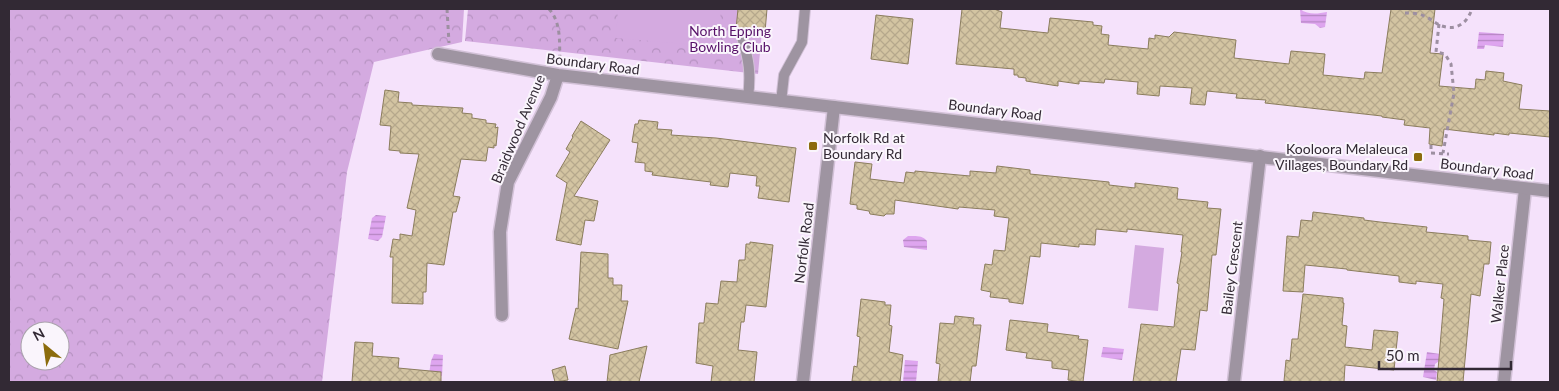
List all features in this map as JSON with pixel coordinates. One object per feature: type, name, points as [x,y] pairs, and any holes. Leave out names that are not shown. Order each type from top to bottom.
[{"type":"street","name":"Boundary Road","points":[[444,55],[560,76],[782,102],[834,106],[1550,191]]},
{"type":"street","name":"Braidwood Avenue","points":[[502,315],[500,232],[508,182],[560,76]]},
{"type":"street","name":"Norfolk Road","points":[[803,382],[834,106]]},
{"type":"street","name":"Bailey Crescent","points":[[1234,382],[1260,156]]},
{"type":"street","name":"Walker Place","points":[[1504,382],[1525,189]]},
{"type":"lane","points":[[782,102],[784,75],[802,42],[805,9]]},
{"type":"lane","points":[[742,36],[751,78],[748,98]]},
{"type":"path","points":[[444,55],[447,9]]},
{"type":"path","points":[[549,9],[554,15],[558,26],[560,76]]},
{"type":"path","points":[[1405,13],[1423,15],[1442,26],[1455,27],[1464,24],[1472,9]]},
{"type":"path","points":[[1439,24],[1436,52],[1445,54],[1451,64],[1454,93],[1443,154]]},
{"type":"path","points":[[1431,145],[1431,153],[1449,154]]},
{"type":"green space","points":[[9,9],[464,9],[462,42],[374,62],[347,172],[322,382],[9,382]]},
{"type":"green space","name":"North Epping Bowling Club","points":[[468,9],[764,9],[758,74],[465,41]]},
{"type":"green space","points":[[618,9],[721,9],[718,47],[616,38]]},
{"type":"green space","points":[[1135,245],[1164,248],[1158,311],[1128,308]]},
{"type":"shaded area","points":[[1300,9],[1313,13],[1327,12],[1325,27],[1320,28],[1315,24],[1301,23]]},
{"type":"shaded area","points":[[1479,32],[1504,34],[1503,47],[1485,45],[1484,49],[1477,49]]},
{"type":"shaded area","points":[[376,215],[386,216],[382,237],[378,241],[368,239],[372,218]]},
{"type":"shaded area","points":[[908,236],[919,236],[925,239],[927,241],[927,250],[904,247],[903,240]]},
{"type":"shaded area","points":[[1103,347],[1124,349],[1122,360],[1101,357]]},
{"type":"shaded area","points":[[1427,352],[1440,354],[1442,359],[1435,364],[1436,380],[1423,377]]},
{"type":"shaded area","points":[[434,354],[443,355],[442,376],[429,374]]},
{"type":"shaded area","points":[[905,360],[918,361],[916,382],[903,382]]},
{"type":"building","points":[[738,9],[767,9],[765,32],[736,29]]},
{"type":"building","points":[[962,9],[994,9],[1002,12],[1000,28],[1048,33],[1050,18],[1093,22],[1093,25],[1102,26],[1101,34],[1109,35],[1108,45],[1148,49],[1149,38],[1155,39],[1155,35],[1169,37],[1174,32],[1236,40],[1234,58],[1289,64],[1291,51],[1325,54],[1323,75],[1364,79],[1365,72],[1382,73],[1391,9],[1435,9],[1430,53],[1443,54],[1439,86],[1475,89],[1476,79],[1485,80],[1486,71],[1504,73],[1503,81],[1522,85],[1519,109],[1550,111],[1550,137],[1509,133],[1509,135],[1494,133],[1494,135],[1444,129],[1442,146],[1429,144],[1430,128],[1404,125],[1405,120],[1382,116],[1265,103],[1266,100],[1236,98],[1237,94],[1207,91],[1205,105],[1190,104],[1192,88],[1160,86],[1159,96],[1137,94],[1138,82],[1105,79],[1104,83],[1079,81],[1079,84],[1058,81],[1058,86],[1026,81],[1026,78],[1014,75],[1014,69],[956,64]]},
{"type":"building","points":[[876,15],[913,19],[908,64],[871,59]]},
{"type":"building","points":[[385,90],[399,92],[398,102],[412,103],[412,105],[463,108],[462,113],[472,114],[472,118],[486,120],[486,123],[496,124],[495,128],[498,127],[496,146],[494,145],[494,148],[488,147],[486,161],[461,159],[453,196],[460,197],[456,212],[453,212],[444,265],[427,263],[426,292],[423,292],[423,304],[392,303],[393,257],[390,257],[393,239],[400,240],[400,234],[412,236],[416,210],[407,208],[419,154],[400,153],[400,151],[389,150],[391,126],[380,125]]},
{"type":"building","points":[[639,120],[658,122],[657,129],[672,130],[671,135],[716,138],[796,148],[789,202],[758,198],[760,186],[756,186],[757,176],[730,173],[728,187],[710,185],[711,182],[652,175],[653,172],[645,171],[645,163],[635,162],[638,143],[632,142],[635,124],[638,124]]},
{"type":"building","points":[[581,121],[610,140],[574,196],[598,201],[594,221],[585,220],[581,245],[556,240],[567,183],[556,176],[570,152],[566,149]]},
{"type":"building","points":[[855,162],[872,164],[870,179],[904,183],[906,172],[915,173],[915,171],[970,176],[970,171],[996,173],[997,166],[1030,170],[1030,174],[1109,182],[1109,185],[1135,188],[1135,183],[1178,188],[1177,199],[1208,202],[1207,208],[1221,209],[1216,255],[1212,255],[1207,311],[1200,310],[1195,350],[1181,349],[1176,382],[1133,382],[1141,324],[1174,327],[1183,235],[1127,229],[1127,232],[1096,229],[1095,245],[1079,244],[1079,247],[1041,243],[1040,257],[1030,256],[1023,304],[1009,302],[1009,299],[990,297],[991,292],[981,290],[985,264],[992,265],[994,250],[1005,251],[1009,218],[994,216],[995,210],[959,207],[958,209],[895,200],[894,214],[886,214],[884,216],[870,214],[869,211],[857,209],[857,205],[850,204]]},
{"type":"building","points":[[1313,212],[1427,227],[1426,232],[1468,236],[1468,240],[1491,242],[1489,264],[1484,264],[1480,296],[1471,294],[1463,382],[1437,382],[1444,299],[1441,298],[1443,284],[1416,281],[1416,284],[1399,282],[1399,276],[1305,265],[1303,292],[1283,291],[1287,236],[1299,237],[1301,220],[1312,221]]},
{"type":"building","points":[[750,242],[773,245],[766,307],[746,305],[744,322],[741,322],[738,350],[757,352],[754,382],[711,382],[713,366],[696,363],[699,323],[704,323],[706,303],[718,304],[721,281],[737,282],[739,260],[745,260],[746,244],[750,244]]},
{"type":"building","points":[[581,252],[608,254],[608,278],[613,278],[613,285],[622,285],[621,301],[628,301],[618,349],[569,339],[576,308],[578,309]]},
{"type":"building","points":[[1303,294],[1343,298],[1342,325],[1347,326],[1345,347],[1372,350],[1374,330],[1398,332],[1394,370],[1345,365],[1344,382],[1284,381],[1286,360],[1290,361],[1292,339],[1298,339]]},
{"type":"building","points":[[861,299],[885,302],[885,305],[891,305],[889,325],[892,326],[889,352],[903,355],[900,382],[852,381],[854,366],[857,367],[860,337],[857,336]]},
{"type":"building","points":[[955,316],[974,318],[973,325],[981,325],[976,366],[972,366],[970,382],[938,382],[940,364],[936,363],[940,323],[954,324]]},
{"type":"building","points":[[1010,320],[1048,324],[1047,332],[1079,336],[1078,339],[1088,340],[1083,382],[1068,380],[1069,370],[1052,368],[1052,361],[1026,358],[1027,353],[1006,350]]},
{"type":"building","points":[[355,342],[373,343],[372,356],[399,358],[398,368],[441,372],[441,382],[352,382]]},
{"type":"building","points":[[647,346],[639,382],[607,382],[610,355]]},
{"type":"building","points":[[565,366],[568,380],[555,382],[552,370]]},
{"type":"place","name":"Norfolk Rd at Boundary Rd","points":[[813,146]]},
{"type":"place","name":"Kooloora Melaleuca Villages, Boundary Rd","points":[[1418,157]]}]
